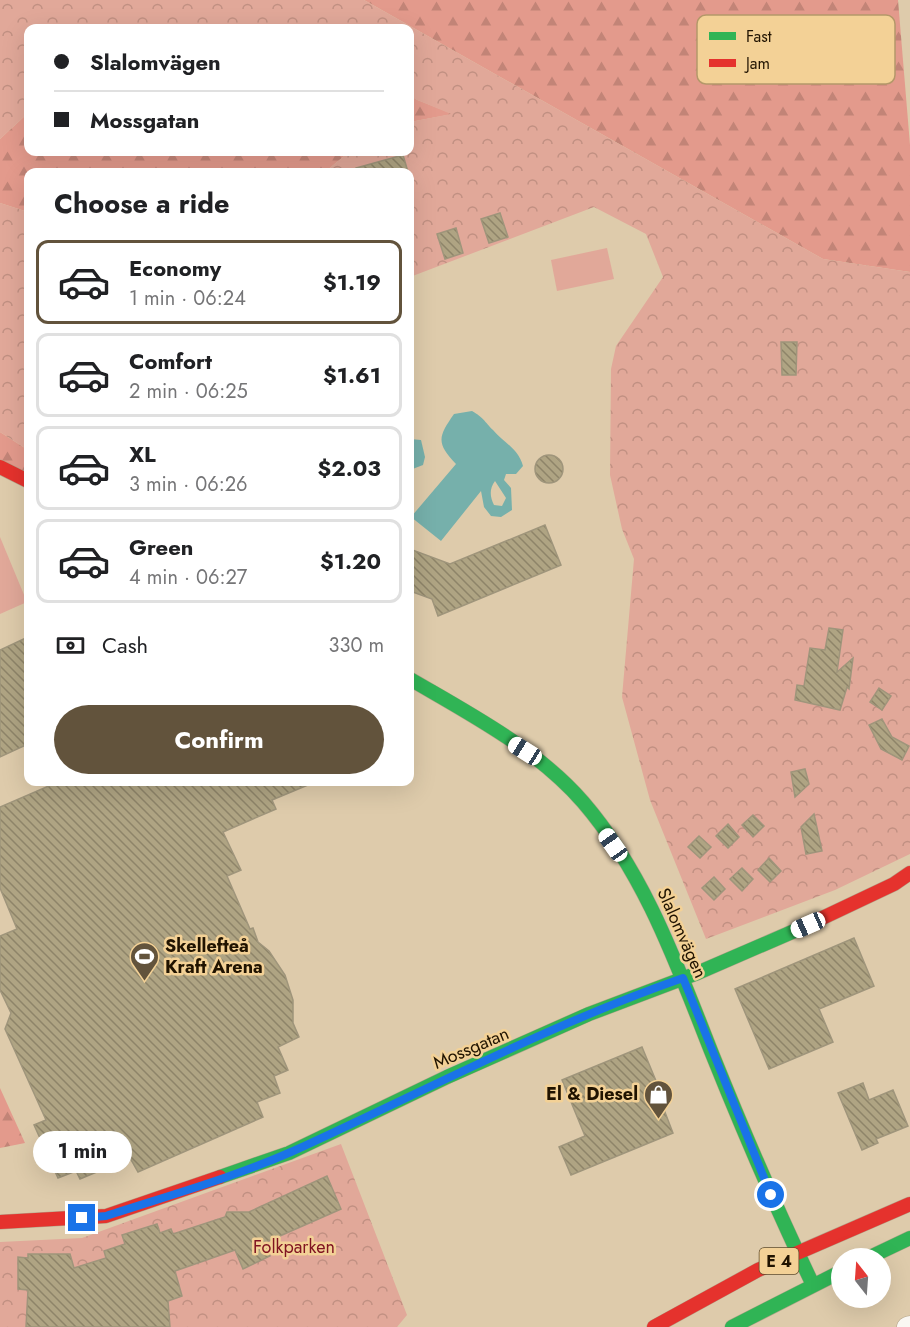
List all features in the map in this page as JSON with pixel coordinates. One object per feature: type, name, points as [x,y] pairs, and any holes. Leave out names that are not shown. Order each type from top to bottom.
[{"type":"main road","points":[[0,467],[24,479]]},
{"type":"main road","name":"Slalomvägen","points":[[414,682],[525,751],[552,771],[584,803],[633,872],[654,910],[745,1136],[813,1285]]},
{"type":"main road","name":"Mossgatan","points":[[0,1222],[106,1216],[199,1186],[289,1153],[447,1077],[589,1014],[683,978],[808,925],[894,884],[910,873]]},
{"type":"main road","name":"E 4","points":[[654,1327],[711,1294],[910,1204]]},
{"type":"main road","points":[[889,1248],[910,1238]]},
{"type":"main road","name":"E 4","points":[[732,1327],[831,1276]]},
{"type":"green space","points":[[0,0],[364,0],[407,24],[24,24],[24,117],[0,139]]},
{"type":"green space","points":[[364,0],[898,0],[910,145],[910,272],[823,259],[414,28],[414,24],[407,24]]},
{"type":"green space","points":[[414,28],[823,259],[910,272],[910,854],[835,890],[706,939],[650,800],[622,697],[634,559],[622,529],[610,475],[611,369],[616,346],[663,277],[646,234],[594,207],[414,275],[414,168],[330,168],[344,156],[414,156],[414,121],[451,114],[414,99]]},
{"type":"green space","points":[[414,99],[453,114],[414,121]]},
{"type":"green space","points":[[24,117],[24,156],[344,156],[330,168],[24,168],[24,211],[0,203],[0,139]]},
{"type":"green space","points":[[0,203],[24,211],[24,447],[0,432]]},
{"type":"green space","points":[[607,248],[614,279],[557,291],[551,260]]},
{"type":"green space","points":[[0,432],[24,447],[24,479],[0,467]]},
{"type":"green space","points":[[0,537],[24,595],[24,603],[0,614]]},
{"type":"green space","points":[[0,1088],[25,1143],[0,1148]]},
{"type":"green space","name":"Folkparken","points":[[341,1144],[407,1315],[397,1327],[0,1327],[0,1242],[82,1238]]},
{"type":"water","points":[[472,411],[514,450],[523,466],[516,474],[506,474],[504,480],[511,488],[512,510],[501,517],[491,516],[484,507],[481,491],[441,541],[414,519],[414,513],[456,464],[442,445],[442,434],[454,414]],"holes":[[[495,481],[506,498],[502,506],[494,505],[492,499],[491,493]]]},
{"type":"water","points":[[414,439],[421,440],[425,457],[423,465],[414,468]]},
{"type":"building","points":[[403,156],[407,168],[356,168]]},
{"type":"building","points":[[500,213],[508,237],[489,243],[481,219]]},
{"type":"building","points":[[456,228],[463,253],[445,259],[437,234]]},
{"type":"building","points":[[781,342],[797,342],[796,375],[782,375]]},
{"type":"building","points":[[549,455],[559,459],[563,469],[559,479],[549,483],[539,479],[535,469],[539,459]]},
{"type":"building","points":[[545,525],[561,565],[438,616],[432,599],[414,592],[414,550],[450,564]]},
{"type":"building","points":[[829,628],[843,630],[837,672],[853,658],[849,689],[847,687],[840,710],[795,700],[797,685],[804,686],[810,648],[825,650]]},
{"type":"building","points":[[24,639],[24,746],[0,757],[0,650]]},
{"type":"building","points":[[879,688],[891,696],[882,710],[870,702]]},
{"type":"building","points":[[882,719],[892,737],[909,746],[902,760],[881,749],[869,725]]},
{"type":"building","points":[[805,769],[809,784],[795,797],[791,772]]},
{"type":"building","name":"Skellefteå Kraft Arena","points":[[49,786],[305,786],[272,800],[276,809],[223,832],[241,870],[227,876],[250,929],[253,928],[258,942],[269,951],[285,975],[293,1000],[293,1023],[299,1037],[278,1047],[288,1070],[274,1076],[280,1093],[257,1102],[263,1117],[138,1172],[130,1158],[80,1179],[76,1171],[58,1178],[34,1125],[46,1120],[5,1029],[11,1013],[0,990],[0,936],[17,929],[0,888],[0,807]]},
{"type":"building","points":[[814,814],[822,851],[806,854],[801,827]]},
{"type":"building","points":[[753,815],[764,826],[753,837],[742,825]]},
{"type":"building","points":[[728,824],[739,837],[728,848],[716,836]]},
{"type":"building","points":[[699,836],[711,847],[700,858],[688,847]]},
{"type":"building","points":[[769,858],[781,871],[770,882],[758,870]]},
{"type":"building","points":[[742,868],[753,879],[742,891],[730,879]]},
{"type":"building","points":[[714,877],[725,889],[714,900],[702,888]]},
{"type":"building","points":[[854,938],[874,986],[819,1009],[833,1042],[769,1069],[735,989]]},
{"type":"building","points":[[642,1047],[661,1093],[658,1094],[673,1133],[571,1175],[559,1147],[585,1136],[562,1080]]},
{"type":"building","points":[[863,1083],[869,1100],[893,1090],[908,1126],[876,1139],[878,1143],[862,1150],[838,1093]]},
{"type":"building","points":[[327,1176],[341,1209],[264,1243],[270,1256],[243,1269],[235,1250],[175,1271],[182,1296],[168,1301],[170,1327],[26,1327],[28,1290],[18,1289],[18,1257],[28,1258],[28,1254],[70,1254],[74,1268],[106,1258],[104,1251],[125,1244],[122,1235],[157,1224],[160,1233],[171,1229],[173,1234],[225,1217],[227,1212],[249,1212]]},
{"type":"traffic: fast","points":[[414,681],[502,734],[545,765],[583,802],[625,860],[659,923],[749,1143],[813,1285]]},
{"type":"traffic: fast","points":[[220,1177],[289,1153],[447,1077],[589,1014],[695,974],[799,929]]},
{"type":"traffic: fast","points":[[889,1248],[910,1238]]},
{"type":"traffic: fast","points":[[732,1327],[831,1277]]},
{"type":"traffic: jam","points":[[0,467],[24,479]]},
{"type":"traffic: jam","points":[[799,929],[894,884],[910,873]]},
{"type":"traffic: jam","points":[[0,1222],[106,1216],[220,1177]]},
{"type":"traffic: jam","points":[[654,1327],[758,1270],[910,1204]]},
{"type":"place","name":"Skellefteå Kraft Arena","points":[[144,982]]},
{"type":"place","name":"El & Diesel","points":[[659,1120]]},
{"type":"route","points":[[82,1218],[106,1216],[199,1186],[289,1153],[447,1077],[635,994],[683,978],[745,1136],[771,1195]]}]
